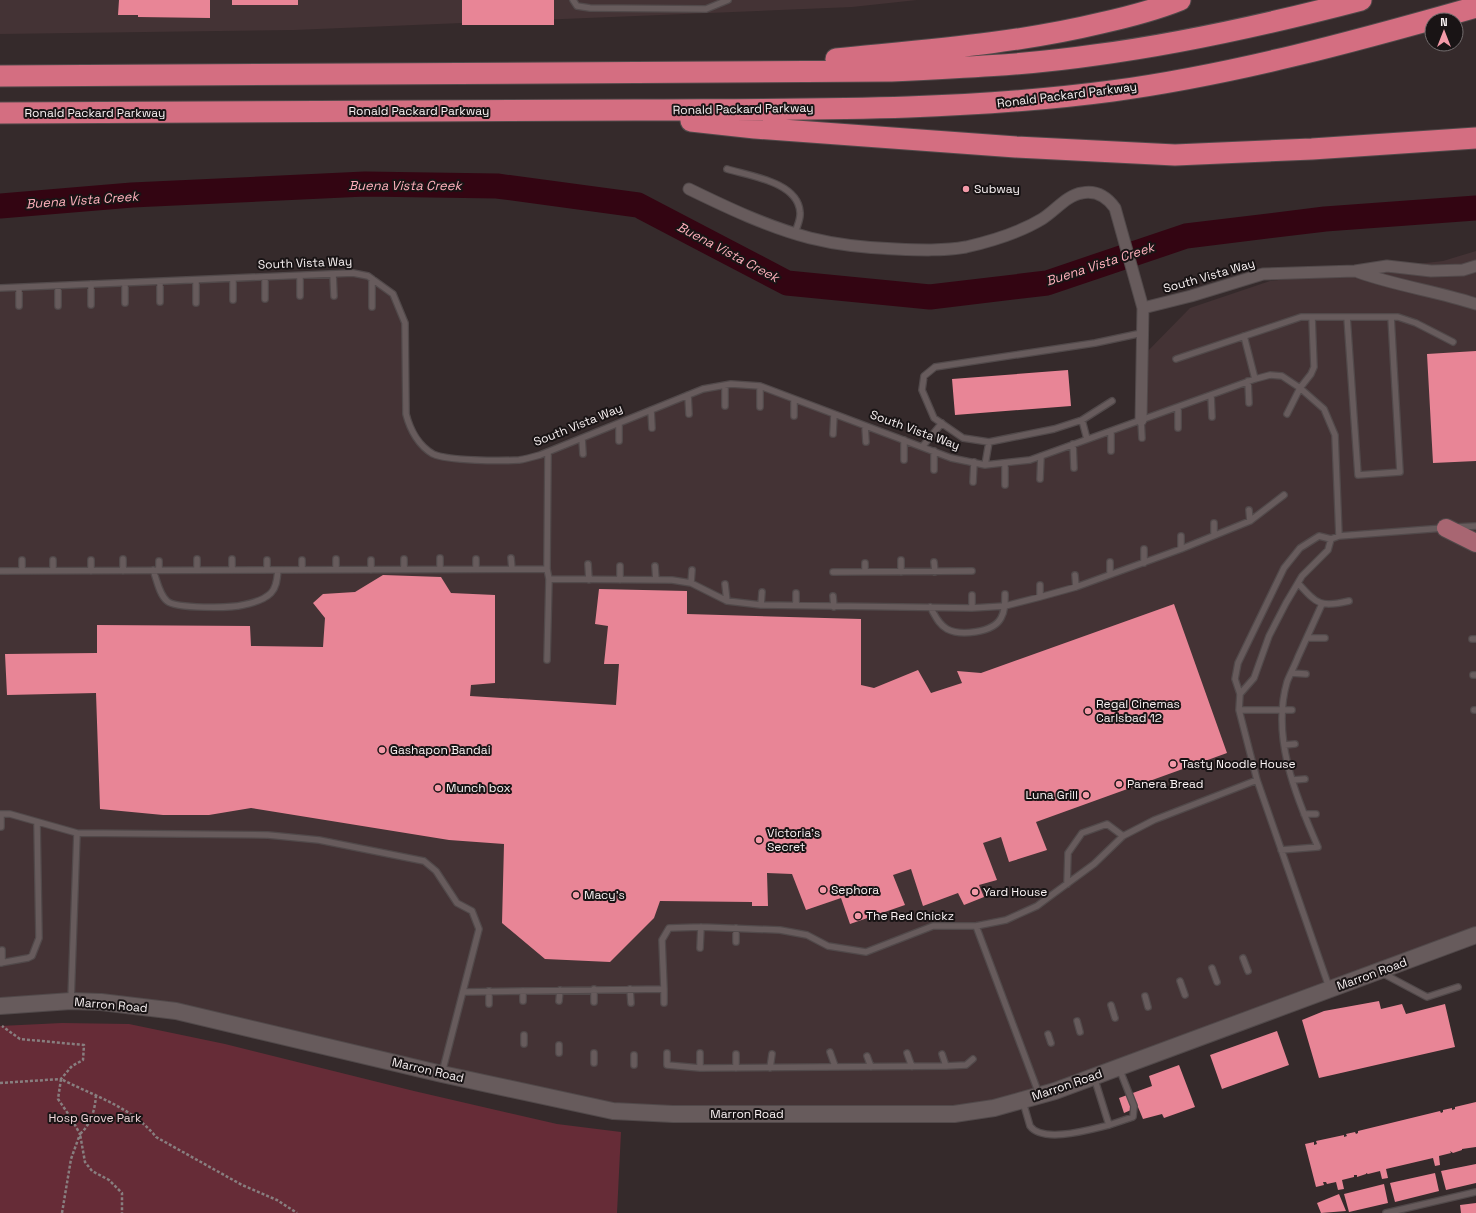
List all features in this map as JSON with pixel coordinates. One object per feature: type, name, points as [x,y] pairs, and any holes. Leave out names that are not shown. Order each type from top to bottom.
[{"type":"highway","points":[[704,71],[1002,42],[1076,29],[1135,15],[1180,0]]},
{"type":"highway","points":[[0,76],[890,71],[962,68],[1094,56],[1191,40],[1286,20],[1361,0]]},
{"type":"highway","name":"Ronald Packard Parkway","points":[[0,113],[587,110],[954,106],[982,104],[1105,91],[1188,78],[1270,62],[1476,7]]},
{"type":"highway","points":[[587,110],[755,128],[1097,152],[1175,155],[1476,138]]},
{"type":"highway","points":[[1443,141],[1466,148],[1476,154]]},
{"type":"main road","points":[[1446,528],[1476,543]]},
{"type":"main road","name":"Marron Road","points":[[0,1006],[71,1001],[101,1002],[176,1011],[442,1074],[613,1111],[673,1114],[954,1114],[994,1108],[1039,1095],[1119,1067],[1476,935]]},
{"type":"street","points":[[689,189],[739,213],[809,238],[859,247],[918,250],[965,247],[1014,234],[1043,218],[1069,199],[1082,192],[1095,193],[1107,197],[1115,208],[1142,308],[1141,420]]},
{"type":"street","name":"South Vista Way","points":[[1142,308],[1191,296],[1263,274],[1355,271],[1387,266],[1432,270],[1463,270],[1476,266]]},
{"type":"street","name":"South Vista Way","points":[[1355,271],[1381,280],[1454,297],[1476,304]]},
{"type":"lane","points":[[573,0],[577,6],[590,8],[706,9],[728,0]]},
{"type":"lane","points":[[727,169],[783,186],[800,208],[800,218],[795,233]]},
{"type":"lane","name":"South Vista Way","points":[[0,288],[353,273],[368,276],[393,294],[405,323],[406,414],[409,427],[424,447],[434,454],[452,459],[519,460],[548,452],[703,389],[725,386],[760,386],[951,458],[985,465],[1030,460],[1248,381],[1270,375],[1282,376],[1300,388],[1324,409],[1335,435],[1339,536]]},
{"type":"lane","points":[[334,274],[334,296]]},
{"type":"lane","points":[[300,276],[300,296]]},
{"type":"lane","points":[[265,277],[265,299]]},
{"type":"lane","points":[[233,278],[233,300]]},
{"type":"lane","points":[[372,279],[372,307]]},
{"type":"lane","points":[[196,280],[196,303]]},
{"type":"lane","points":[[160,282],[160,302]]},
{"type":"lane","points":[[125,283],[125,303]]},
{"type":"lane","points":[[91,284],[91,305]]},
{"type":"lane","points":[[58,286],[58,306]]},
{"type":"lane","points":[[19,288],[19,306]]},
{"type":"lane","points":[[1287,414],[1300,388],[1311,374],[1314,367],[1312,317]]},
{"type":"lane","points":[[1176,359],[1300,318],[1312,317],[1391,317],[1416,323],[1454,342]]},
{"type":"lane","points":[[1347,317],[1358,475],[1400,472],[1391,317]]},
{"type":"lane","points":[[1112,402],[1082,420],[1054,429],[989,442],[963,438],[934,418],[922,390],[924,376],[934,368],[1095,343],[1142,334]]},
{"type":"lane","points":[[1244,336],[1255,379]]},
{"type":"lane","points":[[1248,381],[1249,403]]},
{"type":"lane","points":[[725,386],[725,406]]},
{"type":"lane","points":[[760,386],[760,407]]},
{"type":"lane","points":[[1211,394],[1212,417]]},
{"type":"lane","points":[[688,395],[689,414]]},
{"type":"lane","points":[[794,399],[794,416]]},
{"type":"lane","points":[[1178,407],[1178,428]]},
{"type":"lane","points":[[651,410],[652,428]]},
{"type":"lane","points":[[833,434],[834,414]]},
{"type":"lane","points":[[1082,420],[1087,439]]},
{"type":"lane","points":[[1141,420],[1142,438]]},
{"type":"lane","points":[[619,422],[619,441]]},
{"type":"lane","points":[[922,447],[942,424]]},
{"type":"lane","points":[[866,426],[866,442]]},
{"type":"lane","points":[[1111,431],[1111,451]]},
{"type":"lane","points":[[582,438],[583,454]]},
{"type":"lane","points":[[904,440],[904,460]]},
{"type":"lane","points":[[985,465],[989,442]]},
{"type":"lane","points":[[1073,444],[1074,468]]},
{"type":"lane","points":[[934,451],[934,470]]},
{"type":"lane","points":[[547,660],[549,579],[547,569],[548,452]]},
{"type":"lane","points":[[1040,479],[1041,456]]},
{"type":"lane","points":[[974,462],[974,482]]},
{"type":"lane","points":[[1005,463],[1005,485]]},
{"type":"lane","points":[[549,579],[656,580],[691,583],[726,601],[761,605],[834,607],[930,606],[972,608],[1005,606],[1040,598],[1076,587],[1181,549],[1250,521],[1284,495]]},
{"type":"lane","points":[[1249,510],[1250,521]]},
{"type":"lane","points":[[1214,523],[1214,535]]},
{"type":"lane","points":[[1330,989],[1257,780],[1239,710],[1240,694],[1235,679],[1238,663],[1284,568],[1300,548],[1319,536],[1330,539],[1339,536],[1476,526]]},
{"type":"lane","points":[[1181,536],[1181,549]]},
{"type":"lane","points":[[1240,694],[1254,678],[1269,636],[1298,583],[1328,550],[1330,539]]},
{"type":"lane","points":[[1144,549],[1144,562]]},
{"type":"lane","points":[[440,558],[440,570]]},
{"type":"lane","points":[[511,558],[512,569]]},
{"type":"lane","points":[[123,559],[123,571]]},
{"type":"lane","points":[[198,559],[198,570]]},
{"type":"lane","points":[[232,559],[232,570]]},
{"type":"lane","points":[[336,559],[336,570]]},
{"type":"lane","points":[[404,559],[404,570]]},
{"type":"lane","points":[[476,559],[476,569]]},
{"type":"lane","points":[[22,560],[22,571]]},
{"type":"lane","points":[[53,560],[53,571]]},
{"type":"lane","points":[[91,560],[91,571]]},
{"type":"lane","points":[[267,560],[267,570]]},
{"type":"lane","points":[[302,560],[302,570]]},
{"type":"lane","points":[[371,560],[371,570]]},
{"type":"lane","points":[[901,560],[901,572]]},
{"type":"lane","points":[[159,561],[156,570],[163,595],[167,602],[184,606],[241,606],[259,601],[271,593],[275,586],[278,570]]},
{"type":"lane","points":[[865,562],[865,572]]},
{"type":"lane","points":[[934,562],[934,572]]},
{"type":"lane","points":[[1110,562],[1110,574]]},
{"type":"lane","points":[[588,564],[589,580]]},
{"type":"lane","points":[[620,566],[620,580]]},
{"type":"lane","points":[[655,566],[656,580]]},
{"type":"lane","points":[[0,571],[547,569]]},
{"type":"lane","points":[[691,583],[692,570]]},
{"type":"lane","points":[[833,572],[972,571]]},
{"type":"lane","points":[[1075,575],[1076,587]]},
{"type":"lane","points":[[1298,583],[1313,600],[1322,604],[1336,604],[1349,601]]},
{"type":"lane","points":[[725,584],[726,601]]},
{"type":"lane","points":[[1040,585],[1040,598]]},
{"type":"lane","points":[[761,605],[762,592]]},
{"type":"lane","points":[[796,593],[796,605]]},
{"type":"lane","points":[[930,606],[938,621],[947,628],[960,633],[977,632],[991,627],[1000,620],[1005,606],[1005,594]]},
{"type":"lane","points":[[972,595],[972,608]]},
{"type":"lane","points":[[833,596],[834,607]]},
{"type":"lane","points":[[1282,850],[1318,847],[1304,814],[1293,780],[1284,745],[1281,710],[1287,681],[1322,604]]},
{"type":"lane","points":[[1307,638],[1325,638]]},
{"type":"lane","points":[[1291,673],[1306,674]]},
{"type":"lane","points":[[1239,710],[1292,710]]},
{"type":"lane","points":[[1284,745],[1295,744]]},
{"type":"lane","points":[[1293,780],[1305,779]]},
{"type":"lane","points":[[664,1003],[662,940],[669,928],[701,927],[780,930],[807,935],[828,946],[866,952],[933,926],[976,926],[1006,920],[1038,906],[1099,861],[1123,836],[1154,820],[1257,780]]},
{"type":"lane","points":[[1,828],[1,814],[10,814],[77,833],[268,835],[319,840],[424,861],[436,871],[457,903],[472,912],[479,929],[442,1074]]},
{"type":"lane","points":[[1304,814],[1316,814]]},
{"type":"lane","points":[[2,950],[1,963],[28,958],[32,956],[40,938],[37,822]]},
{"type":"lane","points":[[1067,884],[1068,853],[1082,833],[1107,824],[1123,836]]},
{"type":"lane","points":[[71,1001],[77,833]]},
{"type":"lane","points":[[976,926],[1039,1095]]},
{"type":"lane","points":[[700,948],[701,927]]},
{"type":"lane","points":[[736,928],[736,942]]},
{"type":"lane","points":[[1243,958],[1248,971]]},
{"type":"lane","points":[[1212,968],[1218,982]]},
{"type":"lane","points":[[1378,971],[1427,997],[1458,987]]},
{"type":"lane","points":[[1180,981],[1185,994]]},
{"type":"lane","points":[[594,989],[594,1002]]},
{"type":"lane","points":[[630,989],[631,1003]]},
{"type":"lane","points":[[463,992],[664,989]]},
{"type":"lane","points":[[559,1002],[560,990]]},
{"type":"lane","points":[[489,991],[489,1004]]},
{"type":"lane","points":[[523,991],[523,1002]]},
{"type":"lane","points":[[1145,996],[1148,1007]]},
{"type":"lane","points":[[1111,1005],[1115,1018]]},
{"type":"lane","points":[[1077,1021],[1080,1032]]},
{"type":"lane","points":[[1048,1034],[1051,1043]]},
{"type":"lane","points":[[524,1036],[524,1044]]},
{"type":"lane","points":[[559,1045],[559,1053]]},
{"type":"lane","points":[[830,1052],[835,1066]]},
{"type":"lane","points":[[594,1053],[594,1063]]},
{"type":"lane","points":[[667,1053],[667,1065],[700,1068],[946,1066],[966,1065],[974,1059]]},
{"type":"lane","points":[[700,1053],[700,1068]]},
{"type":"lane","points":[[906,1053],[912,1067]]},
{"type":"lane","points":[[736,1054],[736,1068]]},
{"type":"lane","points":[[770,1068],[772,1054]]},
{"type":"lane","points":[[942,1054],[946,1066]]},
{"type":"lane","points":[[634,1055],[634,1065]]},
{"type":"lane","points":[[867,1056],[870,1067]]},
{"type":"lane","points":[[1022,1100],[1030,1126],[1039,1132],[1072,1134],[1127,1121],[1133,1117],[1135,1112],[1119,1067]]},
{"type":"lane","points":[[1094,1076],[1109,1125]]},
{"type":"lane","points":[[1386,1213],[1476,1192]]},
{"type":"path","points":[[2,1026],[20,1039],[84,1045],[83,1060],[72,1066],[61,1079],[58,1099],[80,1134],[85,1162],[92,1171],[109,1180],[122,1193],[122,1213]]},
{"type":"path","points":[[0,1083],[61,1079],[124,1110],[147,1125],[156,1137],[242,1184],[277,1200],[297,1213]]},
{"type":"path","points":[[62,1213],[71,1159],[80,1134],[88,1127],[95,1104],[96,1095]]},
{"type":"shaded area","points":[[0,0],[917,0],[852,7],[294,30],[0,34]]},
{"type":"shaded area","points":[[1476,251],[1476,935],[1004,1107],[645,1112],[184,1013],[0,1005],[0,288],[365,275],[387,287],[402,311],[409,426],[426,449],[450,459],[530,458],[679,397],[722,386],[759,386],[954,459],[976,464],[1020,463],[1140,420],[1141,358],[1190,308],[1270,281],[1443,261]]},
{"type":"green space","name":"Hosp Grove Park","points":[[62,1023],[129,1024],[225,1044],[414,1091],[557,1124],[621,1132],[617,1213],[0,1213],[0,1026]]},
{"type":"building","points":[[119,0],[210,0],[210,18],[138,17],[138,15],[118,15]]},
{"type":"building","points":[[232,0],[298,0],[298,5],[232,5]]},
{"type":"building","points":[[462,0],[554,0],[554,25],[462,25]]},
{"type":"building","points":[[1476,351],[1476,461],[1433,463],[1427,354]]},
{"type":"building","points":[[1068,370],[1071,406],[955,415],[952,379]]},
{"type":"building","points":[[383,575],[441,577],[451,593],[495,595],[495,683],[471,685],[470,696],[616,705],[619,664],[604,664],[608,626],[595,624],[599,589],[687,591],[687,614],[861,619],[861,685],[874,688],[918,670],[931,693],[962,683],[957,671],[981,673],[1174,604],[1227,753],[1036,822],[1047,850],[1009,862],[1001,837],[983,843],[997,880],[979,885],[984,897],[964,905],[958,893],[923,906],[911,869],[893,875],[905,905],[850,924],[841,898],[806,910],[792,874],[767,873],[768,906],[752,906],[752,902],[660,901],[654,918],[610,962],[545,959],[502,923],[504,844],[449,840],[251,808],[209,815],[163,815],[100,809],[96,693],[7,695],[5,654],[97,653],[97,625],[250,626],[251,646],[323,647],[325,618],[313,603],[323,594],[355,592]]},
{"type":"building","points":[[1379,1001],[1381,1009],[1402,1004],[1406,1014],[1445,1004],[1455,1047],[1319,1078],[1302,1020],[1324,1011]]},
{"type":"building","points":[[1277,1031],[1289,1065],[1222,1089],[1210,1055]]},
{"type":"building","points":[[1179,1065],[1195,1107],[1164,1118],[1162,1114],[1143,1119],[1138,1107],[1124,1113],[1119,1098],[1152,1086],[1149,1076]]},
{"type":"building","points":[[1476,1102],[1476,1147],[1462,1149],[1453,1153],[1450,1151],[1451,1153],[1439,1156],[1440,1165],[1435,1166],[1433,1158],[1386,1169],[1388,1178],[1382,1179],[1380,1171],[1368,1174],[1366,1173],[1357,1177],[1357,1175],[1354,1175],[1354,1177],[1342,1180],[1344,1189],[1338,1190],[1336,1182],[1327,1184],[1326,1182],[1323,1182],[1324,1185],[1316,1187],[1305,1144],[1314,1142],[1314,1145],[1317,1144],[1316,1141],[1344,1135],[1344,1137],[1347,1136],[1346,1134],[1355,1132],[1356,1134],[1358,1131],[1440,1111],[1441,1113],[1443,1110],[1452,1108],[1452,1110],[1455,1109],[1455,1107]]},
{"type":"building","points":[[1476,1164],[1476,1183],[1446,1190],[1441,1171]]},
{"type":"building","points":[[1435,1173],[1439,1191],[1395,1202],[1390,1183]]},
{"type":"building","points":[[1384,1184],[1388,1203],[1349,1212],[1344,1194]]},
{"type":"building","points":[[1339,1194],[1346,1211],[1321,1213],[1317,1203]]},
{"type":"building","points":[[1476,1203],[1476,1213],[1461,1213],[1460,1205]]},
{"type":"waterway","name":"Buena Vista Creek","points":[[0,206],[132,195],[365,184],[497,186],[638,205],[787,283],[930,297],[1047,283],[1186,236],[1325,219],[1476,208]]},
{"type":"place","name":"Subway","points":[[966,189]]},
{"type":"place","name":"Regal Cinemas Carlsbad 12","points":[[1088,711]]},
{"type":"place","name":"Gashapon Bandai","points":[[382,750]]},
{"type":"place","name":"Tasty Noodle House","points":[[1173,764]]},
{"type":"place","name":"Panera Bread","points":[[1119,784]]},
{"type":"place","name":"Munch box","points":[[438,788]]},
{"type":"place","name":"Luna Grill","points":[[1086,795]]},
{"type":"place","name":"Victoria's Secret","points":[[759,840]]},
{"type":"place","name":"Sephora","points":[[823,890]]},
{"type":"place","name":"Yard House","points":[[975,892]]},
{"type":"place","name":"Macy's","points":[[576,895]]},
{"type":"place","name":"The Red Chickz","points":[[858,916]]}]
